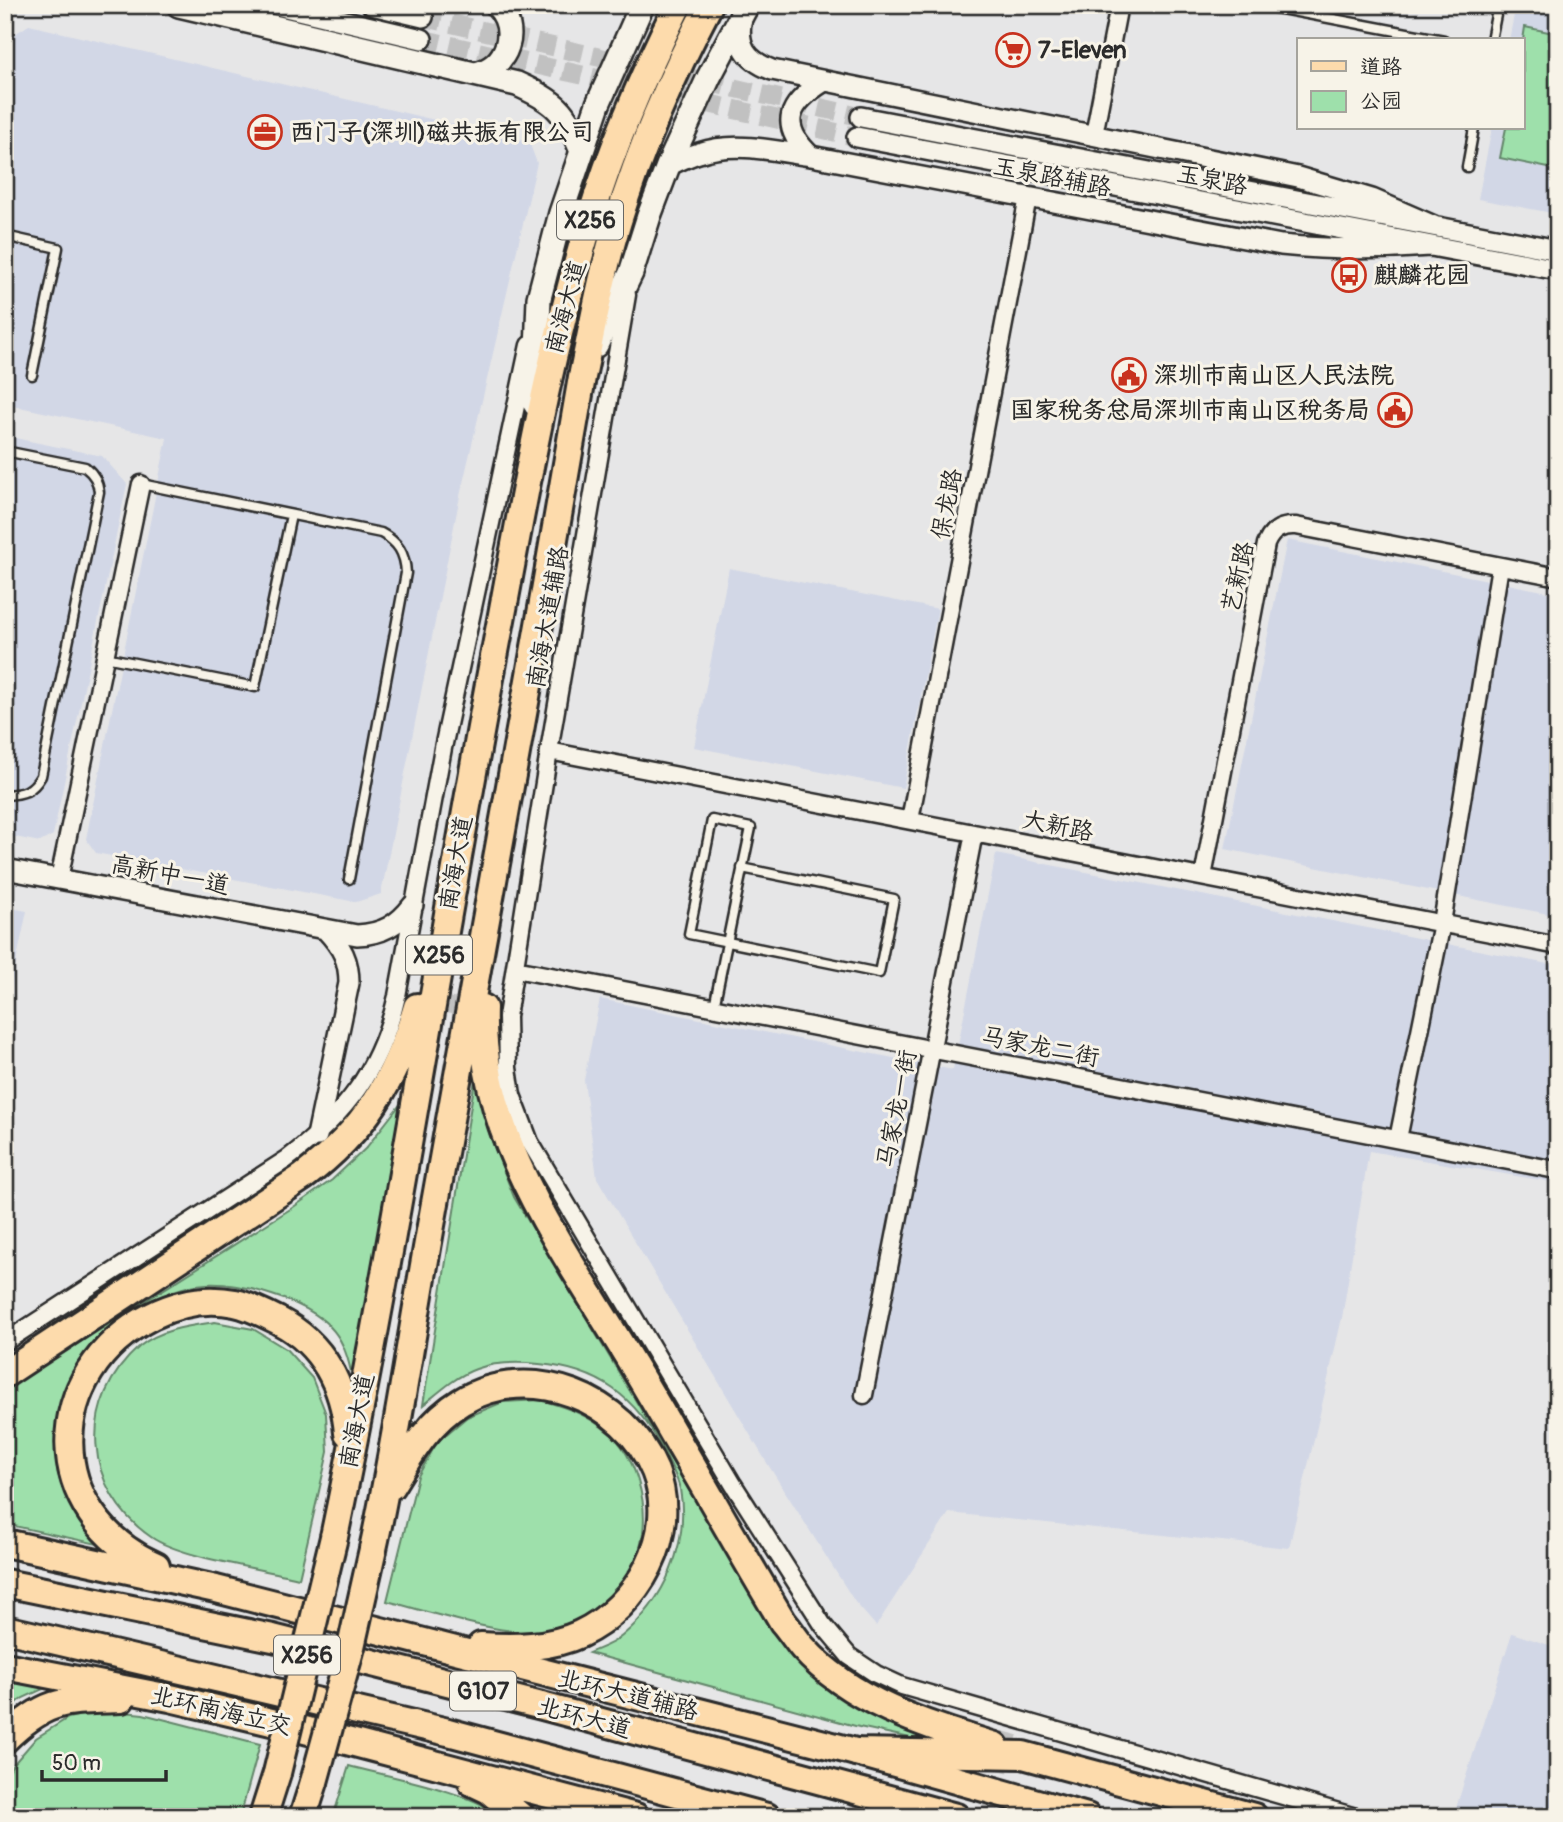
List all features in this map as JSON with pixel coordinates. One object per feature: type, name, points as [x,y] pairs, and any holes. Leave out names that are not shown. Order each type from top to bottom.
[{"type":"main road","points":[[179,5],[517,84],[540,94],[556,106],[571,124],[581,149]]},
{"type":"main road","points":[[476,74],[496,66],[504,56],[508,42],[508,26],[497,5]]},
{"type":"main road","points":[[534,445],[539,298],[581,149],[619,53],[642,5]]},
{"type":"main road","name":"南海大道","points":[[264,1817],[313,1632],[334,1537],[388,1262],[448,901],[534,445],[559,335],[591,216],[635,100],[678,5]]},
{"type":"main road","name":"南海大道","points":[[303,1817],[351,1647],[384,1497],[582,377],[617,223],[638,161],[659,107],[709,5]]},
{"type":"main road","points":[[582,377],[631,273],[668,166],[745,8]]},
{"type":"main road","points":[[5,1374],[303,1177],[342,1145],[375,1103],[400,1055],[410,1031],[448,901]]},
{"type":"main road","points":[[490,909],[484,980],[485,1050],[491,1085],[506,1139],[548,1224],[783,1622],[803,1648],[828,1671],[857,1692],[895,1712],[1016,1735]]},
{"type":"main road","points":[[216,1589],[175,1575],[125,1550],[107,1534],[79,1494],[71,1470],[68,1447],[70,1423],[86,1379],[118,1339],[163,1310],[187,1303],[235,1303],[262,1312],[307,1340],[323,1358],[334,1377],[345,1413],[348,1465]]},
{"type":"main road","points":[[384,1497],[420,1439],[449,1410],[480,1392],[532,1385],[557,1387],[582,1396],[624,1426],[643,1449],[655,1472],[662,1498],[662,1524],[656,1550],[644,1577],[624,1602],[580,1634],[525,1647],[485,1647],[415,1641]]},
{"type":"main road","name":"北环大道辅路","points":[[5,1543],[216,1589],[856,1752],[1016,1735],[1254,1817]]},
{"type":"main road","name":"北环大道","points":[[5,1583],[273,1638],[957,1817]]},
{"type":"main road","name":"北环大道","points":[[5,1629],[448,1732],[766,1817]]},
{"type":"main road","name":"北环南海立交","points":[[5,1666],[170,1698],[436,1765]]},
{"type":"main road","points":[[5,1740],[26,1718],[48,1706],[73,1701],[170,1698]]},
{"type":"main road","points":[[856,1752],[1087,1817]]},
{"type":"main road","points":[[436,1765],[489,1790],[521,1817]]},
{"type":"main road","points":[[436,1765],[636,1817]]},
{"type":"street","points":[[277,5],[422,39]]},
{"type":"street","points":[[372,5],[423,17]]},
{"type":"street","points":[[1094,135],[1119,5]]},
{"type":"street","name":"玉泉路辅路","points":[[745,8],[740,38],[743,49],[749,58],[772,70],[1336,187],[1372,199],[1432,236]]},
{"type":"street","points":[[811,156],[793,136],[790,125],[793,111],[800,100],[823,82]]},
{"type":"street","name":"玉泉路","points":[[861,117],[1432,236],[1558,270]]},
{"type":"street","name":"玉泉路","points":[[857,137],[1432,236],[1558,250]]},
{"type":"street","name":"玉泉路辅路","points":[[668,166],[701,152],[721,148],[756,148],[811,156],[1281,245],[1354,250],[1432,236]]},
{"type":"street","name":"保龙路","points":[[910,820],[1028,197]]},
{"type":"street","name":"南海大道辅路","points":[[631,273],[549,751],[515,969],[501,1016],[511,1086],[530,1142],[733,1484],[823,1625],[849,1656],[876,1674],[1016,1735],[1356,1817]]},
{"type":"street","points":[[5,1342],[287,1159],[317,1136],[349,1101],[384,1040],[402,997],[405,947],[443,748],[539,298]]},
{"type":"street","points":[[59,879],[141,484]]},
{"type":"street","name":"艺新路","points":[[1203,877],[1269,537],[1281,527],[1296,526],[1558,577]]},
{"type":"street","points":[[1398,1139],[1443,923],[1500,566]]},
{"type":"street","name":"大新路","points":[[549,751],[1558,946]]},
{"type":"street","name":"马家龙一街","points":[[864,1395],[974,833]]},
{"type":"street","name":"高新中一道","points":[[5,869],[326,930],[371,934],[395,925],[413,905]]},
{"type":"street","points":[[317,1136],[349,984],[347,959],[326,930]]},
{"type":"street","name":"马家龙二街","points":[[515,969],[1556,1170]]},
{"type":"lane","points":[[1260,5],[1433,38]]},
{"type":"lane","points":[[1491,38],[1498,5]]},
{"type":"lane","points":[[1467,167],[1474,130]]},
{"type":"lane","points":[[5,236],[58,248],[32,375]]},
{"type":"lane","points":[[5,451],[85,467],[98,483],[99,492],[41,776],[34,788],[21,794],[5,795]]},
{"type":"lane","points":[[141,484],[381,533],[393,540],[405,561],[406,573],[349,879]]},
{"type":"lane","points":[[105,657],[255,687],[290,515]]},
{"type":"lane","points":[[715,1007],[728,942],[742,868],[751,828],[712,820],[689,934],[728,942],[879,972],[894,899],[742,868]]},
{"type":"shaded area","points":[[1516,5],[1558,5],[1558,214],[1478,199],[1492,130],[1524,130],[1524,38],[1509,38]]},
{"type":"shaded area","points":[[29,25],[529,142],[537,163],[460,496],[381,894],[356,902],[96,853],[86,839],[167,438],[5,404],[5,47],[10,37]]},
{"type":"shaded area","points":[[5,436],[102,456],[127,484],[53,835],[40,842],[5,835]]},
{"type":"shaded area","points":[[1287,540],[1558,594],[1558,916],[1225,849]]},
{"type":"shaded area","points":[[729,568],[938,609],[903,788],[694,747]]},
{"type":"shaded area","points":[[996,854],[1558,966],[1558,1183],[1369,1151],[1342,1318],[1289,1548],[949,1513],[876,1626],[855,1602],[767,1463],[597,1178],[584,1080],[600,999],[953,1070]]},
{"type":"shaded area","points":[[5,907],[27,911],[5,1015]]},
{"type":"shaded area","points":[[1512,1633],[1558,1648],[1558,1817],[1453,1817]]},
{"type":"green space","points":[[1525,27],[1558,34],[1558,170],[1500,158],[1506,130],[1524,130]]},
{"type":"green space","points":[[475,1080],[490,1136],[514,1197],[777,1637],[810,1673],[842,1698],[878,1718],[923,1737],[915,1739],[859,1727],[589,1653],[622,1636],[637,1622],[661,1589],[677,1551],[681,1531],[680,1489],[663,1450],[641,1415],[613,1389],[580,1372],[531,1363],[491,1365],[462,1376],[423,1405]]},
{"type":"green space","points":[[402,1102],[353,1382],[340,1340],[325,1322],[305,1308],[272,1295],[233,1285],[198,1285],[166,1294],[131,1314],[98,1341],[77,1373],[59,1423],[56,1456],[59,1478],[71,1505],[102,1545],[5,1524],[5,1390],[332,1180],[366,1148]]},
{"type":"green space","points":[[215,1322],[253,1329],[286,1349],[312,1378],[326,1414],[328,1452],[299,1578],[181,1551],[151,1537],[128,1518],[112,1495],[101,1470],[96,1444],[98,1418],[106,1392],[120,1368],[148,1340],[176,1329]]},
{"type":"green space","points":[[541,1400],[577,1412],[600,1426],[618,1442],[630,1461],[638,1481],[643,1508],[643,1534],[637,1558],[625,1580],[609,1598],[589,1613],[566,1624],[539,1631],[524,1632],[485,1627],[387,1601],[418,1476],[437,1442],[467,1417],[503,1402]]},
{"type":"green space","points":[[5,1675],[54,1684],[23,1698],[5,1712]]},
{"type":"green space","points":[[105,1710],[143,1714],[260,1744],[240,1817],[5,1817],[5,1783],[11,1767],[36,1738],[68,1718]]},
{"type":"green space","points":[[349,1766],[451,1793],[489,1808],[501,1817],[333,1817]]},
{"type":"tunnel","points":[[423,17],[861,117]]},
{"type":"tunnel","points":[[422,39],[857,137]]},
{"type":"tunnel","points":[[425,1001],[478,1011]]},
{"type":"tunnel","points":[[988,1817],[1010,1733]]},
{"type":"place","name":"7-Eleven","points":[[1013,50]]},
{"type":"place","name":"西门子(深圳)磁共振有限公司","points":[[265,132]]},
{"type":"place","name":"麒麟花园","points":[[1349,275]]},
{"type":"place","name":"深圳市南山区人民法院","points":[[1129,375]]},
{"type":"place","name":"国家税务总局深圳市南山区税务局","points":[[1395,410]]}]
